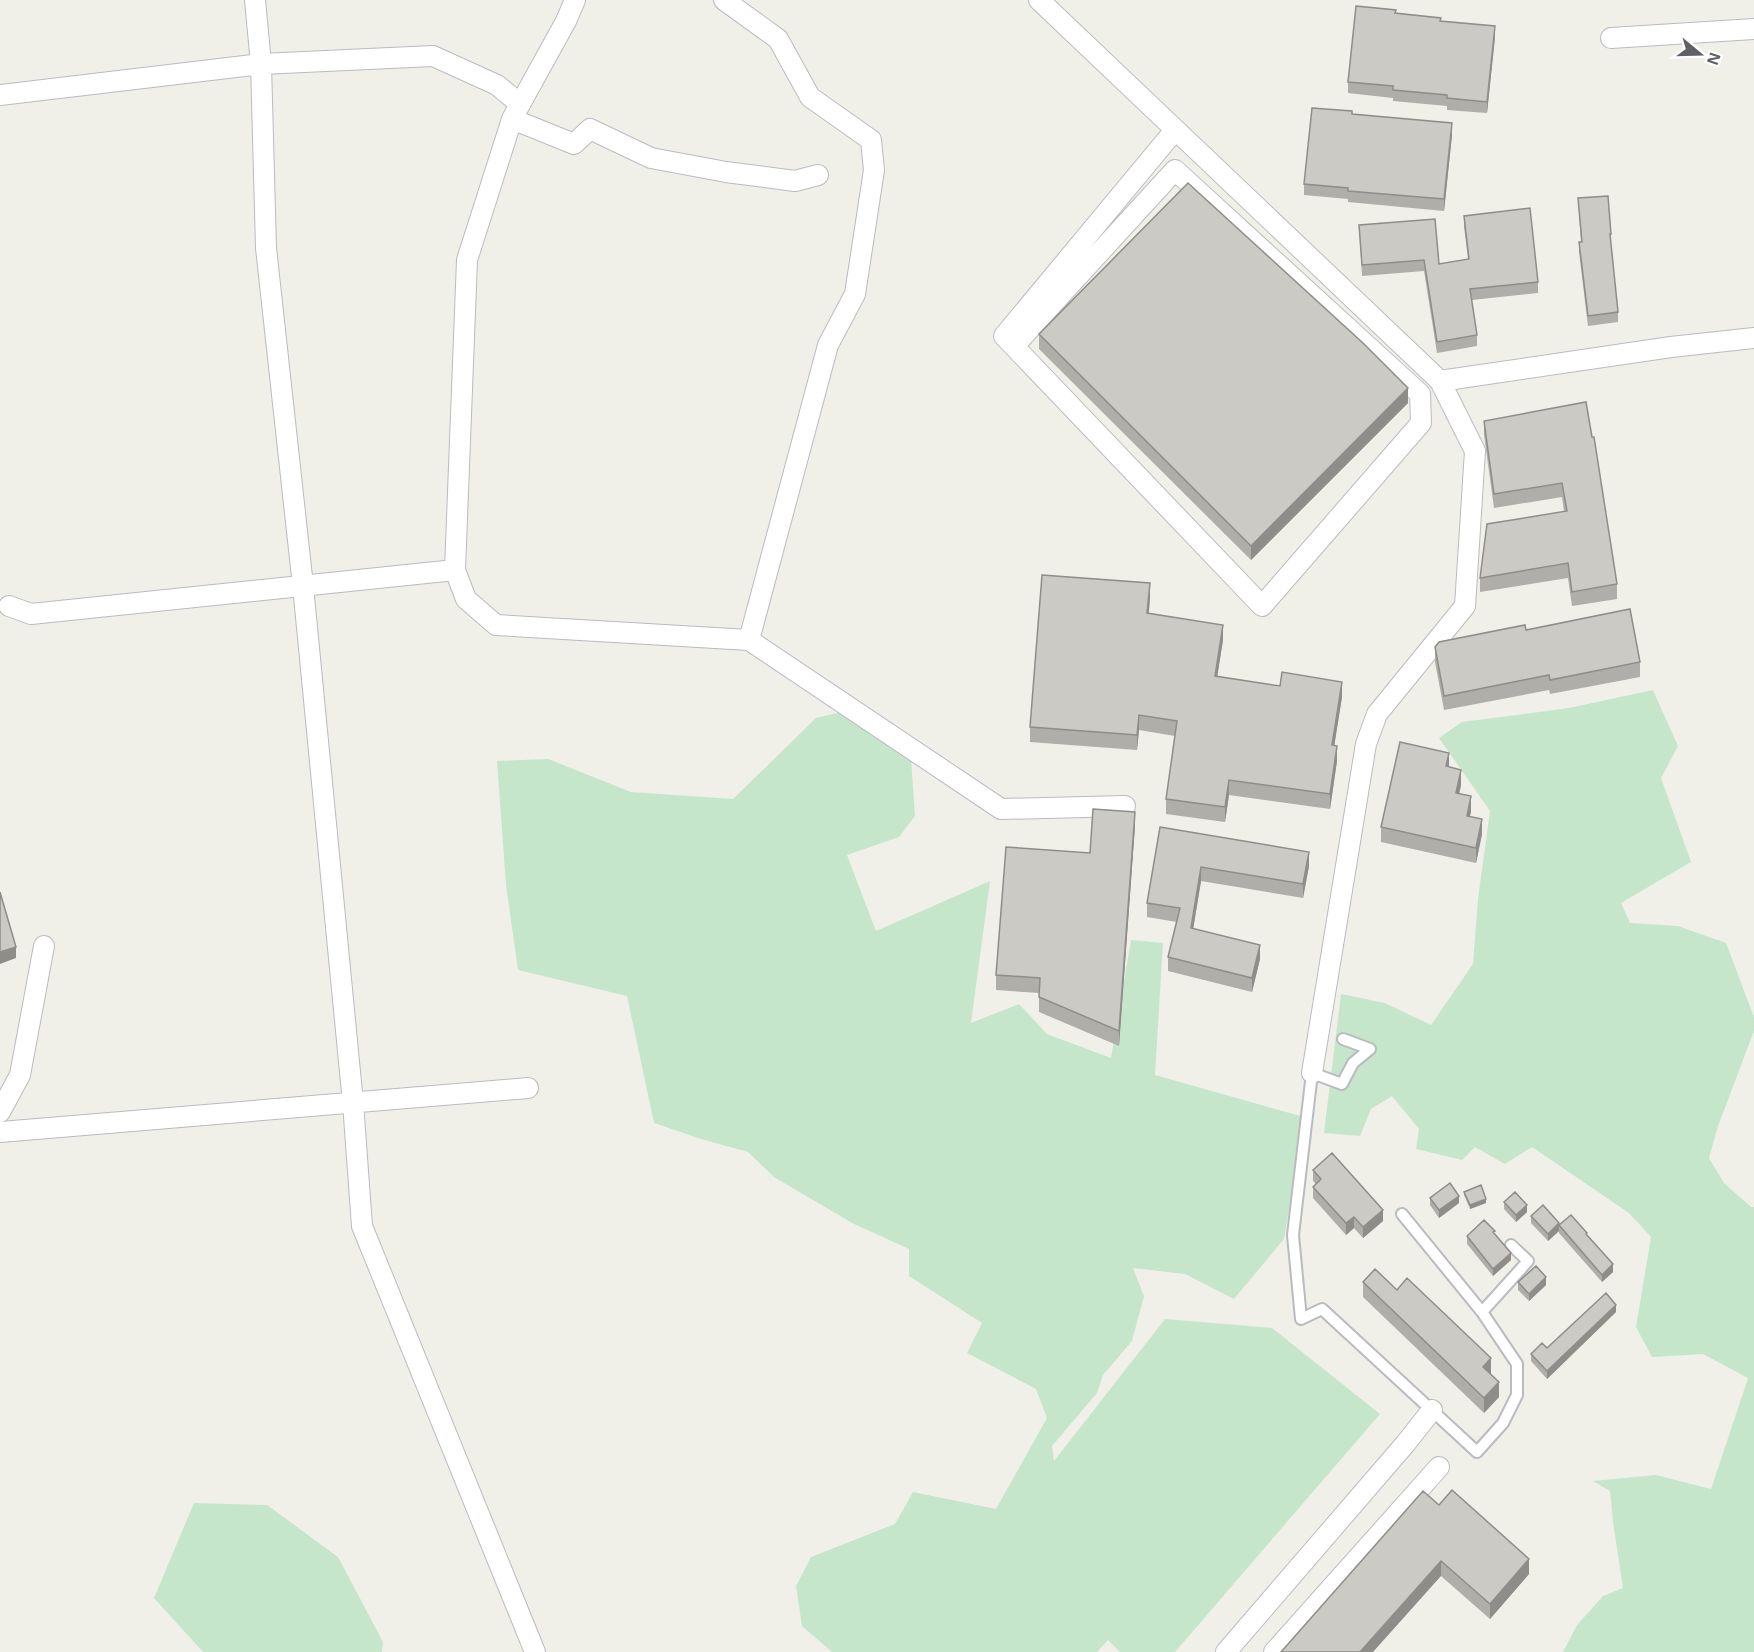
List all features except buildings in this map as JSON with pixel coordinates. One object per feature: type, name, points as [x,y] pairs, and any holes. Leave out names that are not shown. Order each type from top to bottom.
[{"type":"street","points":[[255,0],[261,64],[266,248],[303,586],[353,1103],[362,1226],[535,1652]]},
{"type":"street","points":[[575,0],[566,21],[516,111],[467,260],[454,570],[466,599],[496,625],[749,640],[1000,809],[1125,806]]},
{"type":"street","points":[[724,0],[778,39],[810,97],[871,140],[874,170],[855,294],[828,345],[749,640]]},
{"type":"street","points":[[1039,0],[1440,381],[1475,451],[1465,606],[1377,714],[1366,744],[1312,1073]]},
{"type":"street","points":[[1611,38],[1754,29]]},
{"type":"street","points":[[0,95],[261,64],[433,56],[497,85],[516,111],[574,144],[590,129],[651,158],[726,172],[795,181],[818,175]]},
{"type":"street","points":[[1014,346],[1175,170],[1420,394],[1422,423],[1262,606],[1004,336],[1176,130]]},
{"type":"street","points":[[1440,381],[1671,347],[1754,338]]},
{"type":"street","points":[[9,606],[31,614],[454,570]]},
{"type":"street","points":[[0,1112],[20,1075],[44,946]]},
{"type":"street","points":[[0,1132],[528,1088]]},
{"type":"street","points":[[1226,1652],[1432,1410]]},
{"type":"street","points":[[1274,1652],[1439,1467]]},
{"type":"lane","points":[[1343,1040],[1370,1049],[1353,1063],[1342,1084],[1312,1073],[1293,1235],[1301,1319],[1322,1309],[1477,1452],[1503,1423],[1517,1395],[1517,1364],[1482,1312],[1402,1214]]},
{"type":"lane","points":[[1482,1312],[1528,1261],[1511,1245]]},
{"type":"green space","points":[[1653,690],[1678,746],[1661,778],[1691,862],[1621,903],[1630,923],[1678,926],[1726,943],[1754,1017],[1754,1031],[1718,1126],[1709,1158],[1724,1183],[1751,1207],[1754,1207],[1754,1652],[1563,1652],[1577,1625],[1603,1596],[1623,1588],[1610,1491],[1593,1481],[1656,1475],[1711,1489],[1748,1378],[1703,1354],[1652,1357],[1636,1327],[1651,1237],[1629,1213],[1532,1147],[1505,1164],[1475,1147],[1462,1160],[1416,1149],[1419,1129],[1392,1096],[1371,1109],[1360,1136],[1324,1133],[1341,994],[1385,1003],[1431,1025],[1473,964],[1478,899],[1490,811],[1439,738],[1462,722],[1569,708]]},
{"type":"green space","points":[[845,711],[911,758],[915,816],[899,837],[847,855],[876,931],[990,881],[971,1023],[1019,1004],[1047,1034],[1111,1058],[1131,940],[1163,943],[1155,1075],[1304,1117],[1284,1239],[1234,1299],[1185,1274],[1133,1268],[1144,1296],[1132,1341],[1103,1375],[1097,1393],[1052,1446],[1054,1461],[1165,1319],[1272,1328],[1380,1414],[1175,1652],[1120,1652],[1108,1640],[1097,1652],[832,1652],[802,1626],[796,1586],[811,1557],[895,1524],[913,1492],[996,1509],[1047,1418],[1036,1389],[967,1353],[982,1323],[909,1276],[909,1249],[852,1223],[774,1177],[748,1152],[654,1123],[627,996],[518,970],[506,885],[497,761],[548,759],[631,792],[733,799],[816,718]]},
{"type":"green space","points":[[194,1503],[267,1505],[338,1557],[383,1642],[382,1652],[203,1652],[154,1598]]}]
